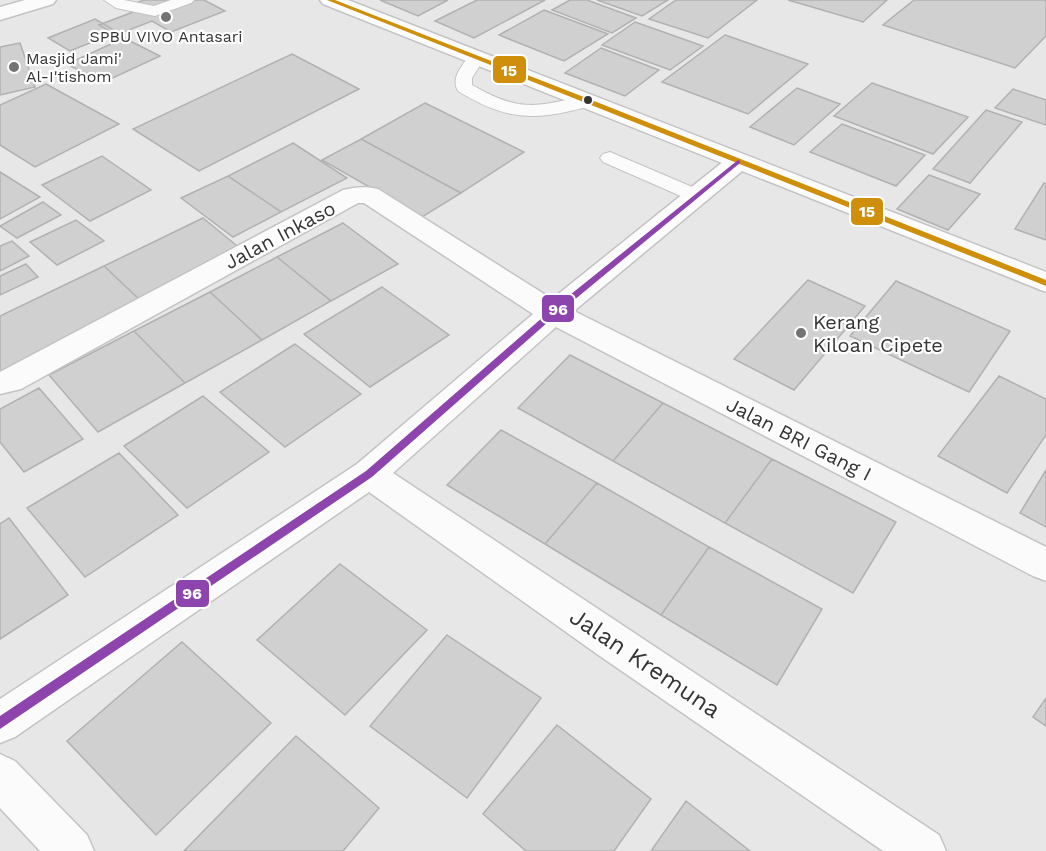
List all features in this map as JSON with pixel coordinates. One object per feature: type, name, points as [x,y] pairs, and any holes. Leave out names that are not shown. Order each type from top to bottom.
[{"type":"street","points":[[0,14],[46,0]]},
{"type":"street","points":[[330,0],[587,99],[738,162],[1046,283]]},
{"type":"street","points":[[0,723],[369,474],[553,313],[738,162]]},
{"type":"street","name":"Jalan Inkaso","points":[[0,383],[10,381],[352,196],[360,194],[369,195],[553,313]]},
{"type":"street","name":"Jalan BRI Gang I","points":[[553,313],[1046,565]]},
{"type":"street","name":"Jalan Kremuna","points":[[369,474],[621,648],[923,851]]},
{"type":"street","points":[[0,776],[70,851]]},
{"type":"lane","points":[[112,0],[122,5],[155,11],[186,0]]},
{"type":"lane","points":[[477,57],[463,78],[464,87],[502,107],[522,112],[541,113],[561,109],[587,99]]},
{"type":"lane","points":[[610,158],[697,196]]},
{"type":"building","name":"SPBU VIVO Antasari","points":[[144,0],[204,0],[225,11],[171,32],[152,21],[116,35],[99,25],[133,12],[125,7]]},
{"type":"building","points":[[380,0],[448,0],[418,16]]},
{"type":"building","points":[[477,0],[545,0],[474,38],[435,21]]},
{"type":"building","points":[[570,0],[587,0],[636,18],[612,33],[552,10]]},
{"type":"building","points":[[597,0],[668,0],[642,16]]},
{"type":"building","points":[[676,0],[757,0],[708,38],[649,19]]},
{"type":"building","points":[[788,0],[887,0],[863,22]]},
{"type":"building","points":[[914,0],[1046,0],[1046,36],[1015,68],[883,25]]},
{"type":"building","points":[[544,10],[608,34],[564,61],[499,35]]},
{"type":"building","points":[[95,19],[117,32],[70,51],[48,38]]},
{"type":"building","points":[[635,22],[703,46],[670,70],[602,45]]},
{"type":"building","points":[[725,35],[808,64],[748,114],[662,82]]},
{"type":"building","points":[[124,38],[160,56],[102,83],[67,64]]},
{"type":"building","name":"Masjid Jami' Al-I'tishom","points":[[20,43],[35,87],[0,95],[0,47]]},
{"type":"building","points":[[601,48],[659,70],[625,96],[565,73]]},
{"type":"building","points":[[292,54],[359,89],[199,171],[133,129]]},
{"type":"building","points":[[872,83],[968,117],[933,154],[834,116]]},
{"type":"building","points":[[46,84],[119,124],[35,167],[0,145],[0,105]]},
{"type":"building","points":[[797,88],[840,104],[794,145],[750,127]]},
{"type":"building","points":[[1013,89],[1046,100],[1046,125],[995,108]]},
{"type":"building","points":[[425,103],[524,152],[461,193],[361,139]]},
{"type":"building","points":[[986,110],[1022,122],[970,183],[933,169]]},
{"type":"building","points":[[842,124],[925,155],[896,186],[810,152]]},
{"type":"building","points":[[361,139],[461,193],[422,217],[322,160]]},
{"type":"building","points":[[293,143],[347,178],[281,212],[228,176]]},
{"type":"building","points":[[102,156],[151,190],[90,221],[42,185]]},
{"type":"building","points":[[0,172],[40,197],[0,219]]},
{"type":"building","points":[[929,175],[980,194],[948,230],[897,209]]},
{"type":"building","points":[[228,176],[281,212],[233,237],[181,198]]},
{"type":"building","points":[[1044,183],[1046,184],[1046,240],[1015,229]]},
{"type":"building","points":[[43,202],[61,215],[17,238],[0,226]]},
{"type":"building","points":[[203,218],[241,249],[140,300],[104,266]]},
{"type":"building","points":[[76,220],[104,241],[57,265],[30,242]]},
{"type":"building","points":[[343,223],[398,264],[331,301],[277,257]]},
{"type":"building","points":[[12,241],[29,256],[0,271],[0,246]]},
{"type":"building","points":[[277,257],[331,301],[262,340],[210,292]]},
{"type":"building","points":[[26,264],[38,277],[0,295],[0,276]]},
{"type":"building","points":[[104,266],[140,300],[0,372],[0,316]]},
{"type":"building","name":"Kerang Kiloan Cipete","points":[[808,280],[865,306],[794,390],[734,359]]},
{"type":"building","points":[[896,281],[1010,331],[969,392],[850,336]]},
{"type":"building","points":[[382,287],[449,335],[370,387],[304,334]]},
{"type":"building","points":[[210,292],[262,340],[185,383],[134,331]]},
{"type":"building","points":[[134,331],[185,383],[98,432],[49,375]]},
{"type":"building","points":[[295,344],[361,394],[285,447],[220,392]]},
{"type":"building","points":[[570,355],[663,403],[613,461],[518,408]]},
{"type":"building","points":[[999,376],[1046,399],[1046,435],[1007,493],[938,456]]},
{"type":"building","points":[[39,388],[83,439],[24,472],[0,442],[0,409]]},
{"type":"building","points":[[203,396],[269,452],[187,508],[124,446]]},
{"type":"building","points":[[663,403],[772,459],[725,523],[613,461]]},
{"type":"building","points":[[501,430],[597,483],[545,544],[447,485]]},
{"type":"building","points":[[119,453],[178,515],[85,577],[27,508]]},
{"type":"building","points":[[772,459],[896,522],[853,593],[725,523]]},
{"type":"building","points":[[1046,470],[1046,527],[1020,513]]},
{"type":"building","points":[[597,483],[709,547],[661,615],[545,544]]},
{"type":"building","points":[[9,518],[68,595],[0,639],[0,524]]},
{"type":"building","points":[[709,547],[822,609],[777,685],[661,615]]},
{"type":"building","points":[[340,564],[427,630],[345,715],[257,640]]},
{"type":"building","points":[[447,635],[541,698],[467,798],[370,726]]},
{"type":"building","points":[[182,642],[271,723],[156,835],[67,741]]},
{"type":"building","points":[[1046,698],[1046,726],[1033,717]]},
{"type":"building","points":[[557,725],[651,799],[614,851],[526,851],[483,814]]},
{"type":"building","points":[[296,736],[379,808],[343,851],[184,851]]},
{"type":"building","points":[[686,801],[750,851],[651,851]]},
{"type":"transit line","name":"15","points":[[330,0],[1046,283]]},
{"type":"transit line","name":"96","points":[[0,723],[369,474],[553,313],[738,162]]},
{"type":"place","name":"SPBU VIVO Antasari","points":[[166,17]]},
{"type":"place","name":"Masjid Jami' Al-I'tishom","points":[[14,67]]},
{"type":"place","name":"Kerang Kiloan Cipete","points":[[801,333]]}]
